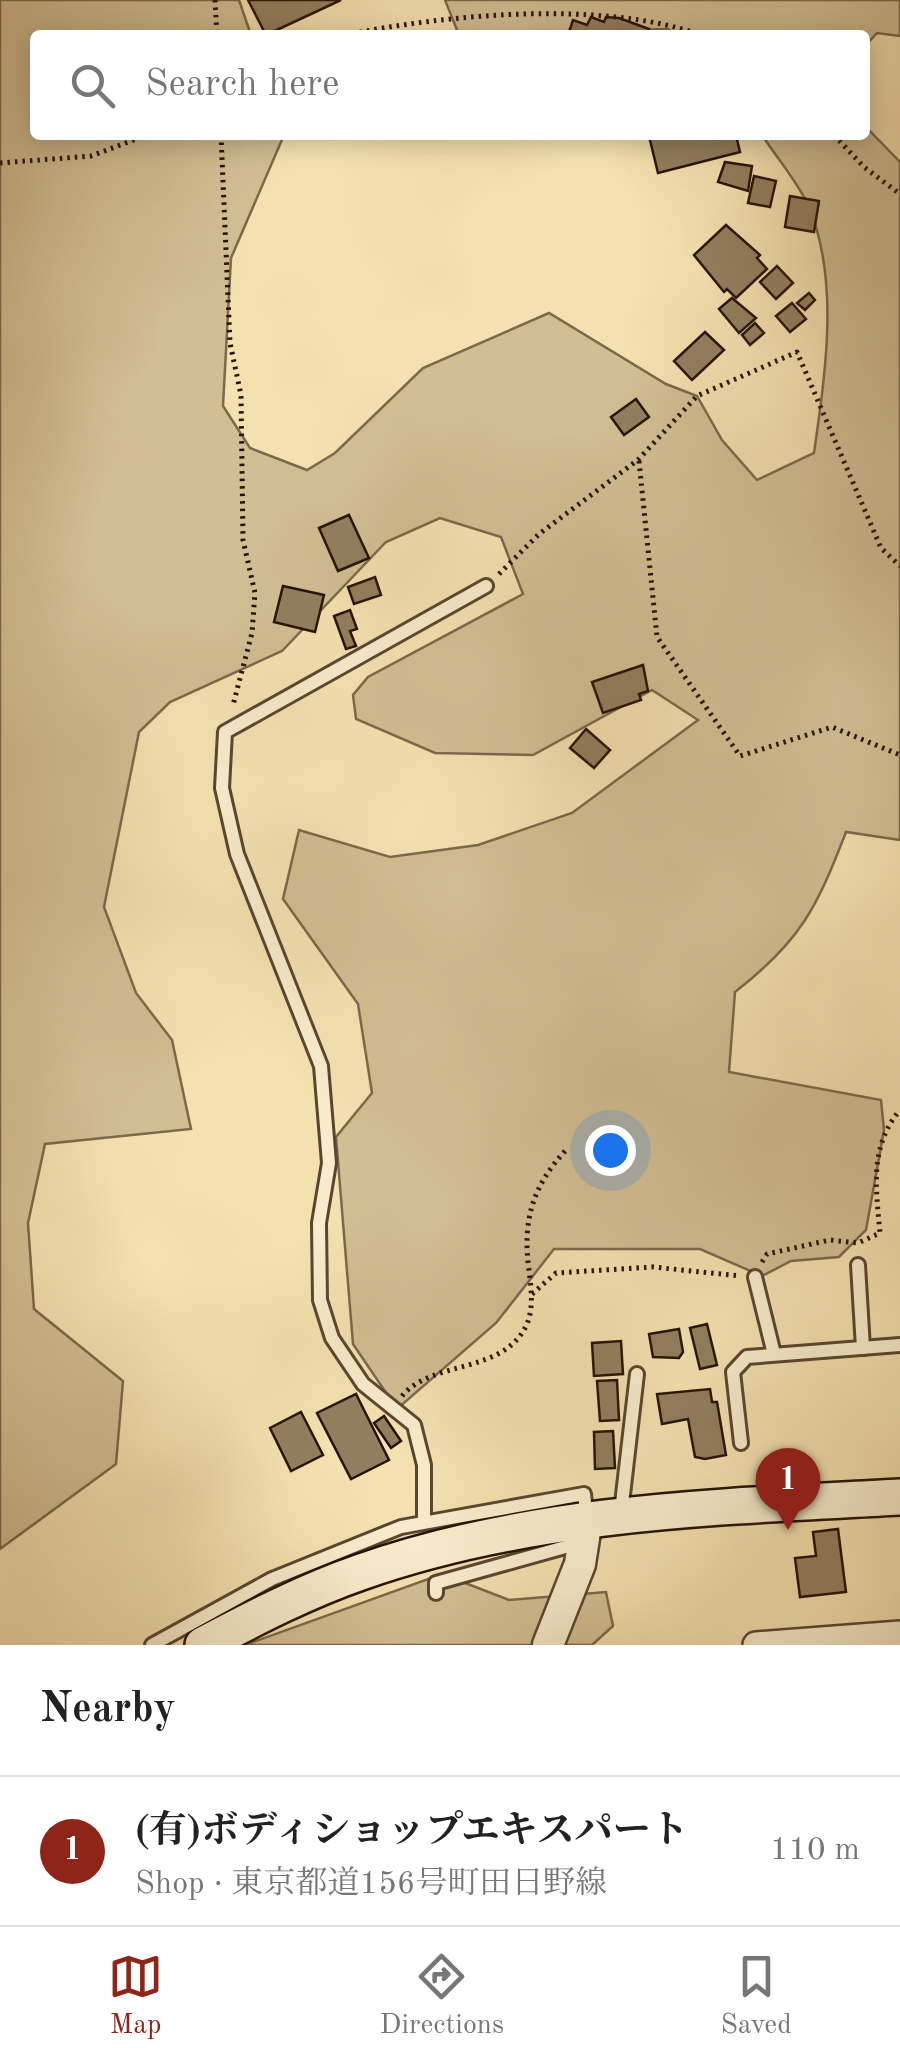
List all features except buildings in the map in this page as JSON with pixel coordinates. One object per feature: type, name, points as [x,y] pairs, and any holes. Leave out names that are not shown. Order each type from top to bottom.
[{"type":"main road","points":[[202,1645],[289,1601],[376,1567],[500,1533],[900,1497]]},
{"type":"street","points":[[548,1645],[597,1525]]},
{"type":"street","points":[[756,1645],[900,1634]]},
{"type":"lane","points":[[424,1522],[424,1465],[414,1425],[364,1384],[332,1338],[320,1300],[319,1223],[329,1163],[321,1066],[238,854],[222,788],[225,732],[486,586]]},
{"type":"lane","points":[[858,1265],[863,1348]]},
{"type":"lane","points":[[755,1277],[774,1354]]},
{"type":"lane","points":[[741,1442],[732,1372],[746,1358],[900,1345]]},
{"type":"lane","points":[[597,1525],[637,1374]]},
{"type":"lane","points":[[152,1645],[272,1579],[401,1526],[584,1494],[597,1525]]},
{"type":"lane","points":[[436,1593],[436,1583],[597,1525]]},
{"type":"path","points":[[215,0],[217,30]]},
{"type":"path","points":[[375,30],[475,13],[614,8],[684,30]]},
{"type":"path","points":[[0,163],[24,158],[91,156],[134,140]]},
{"type":"path","points":[[220,140],[230,343],[242,395],[243,540],[254,593],[252,633],[225,732]]},
{"type":"path","points":[[839,140],[864,167],[900,194]]},
{"type":"path","points":[[486,586],[540,534],[638,460],[697,396],[797,352],[881,548],[900,566]]},
{"type":"path","points":[[638,460],[658,637],[740,756],[832,727],[900,755]]},
{"type":"path","points":[[532,1294],[556,1273],[653,1268],[755,1277],[766,1254],[830,1240],[858,1243],[880,1234],[875,1172],[884,1130],[900,1110]]},
{"type":"path","points":[[391,1410],[413,1383],[488,1359],[513,1343],[527,1324],[532,1294],[527,1220],[540,1182],[568,1149]]},
{"type":"shaded area","points":[[0,0],[239,0],[249,30],[30,30],[30,140],[282,140],[231,258],[223,406],[250,448],[307,470],[335,453],[423,368],[549,313],[666,384],[697,396],[722,440],[757,480],[814,453],[827,329],[824,266],[809,207],[766,140],[870,140],[870,131],[900,162],[900,840],[846,832],[804,921],[776,956],[735,992],[729,1072],[881,1100],[884,1130],[866,1230],[839,1257],[791,1261],[762,1276],[700,1249],[554,1249],[496,1323],[397,1409],[353,1344],[336,1137],[372,1093],[358,1004],[283,899],[299,830],[390,857],[478,845],[572,813],[698,720],[652,690],[533,755],[435,753],[356,719],[353,695],[368,677],[523,594],[501,537],[440,518],[386,542],[282,651],[170,702],[139,732],[104,907],[136,993],[172,1040],[191,1129],[45,1144],[28,1223],[34,1309],[123,1381],[116,1464],[0,1549]]},
{"type":"shaded area","points":[[445,0],[900,0],[900,36],[877,33],[870,41],[870,30],[457,30]]},
{"type":"shaded area","points":[[442,1574],[509,1600],[606,1592],[613,1626],[592,1645],[245,1645]]},
{"type":"place","name":"(有)ボディショップエキスパート","points":[[788,1530]]}]
